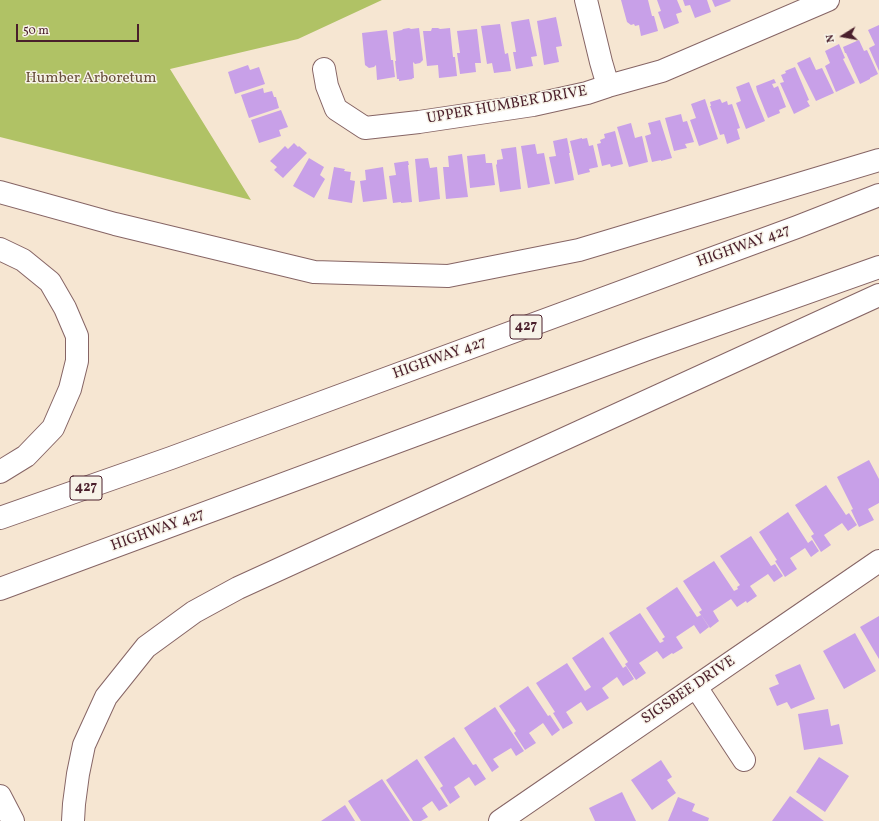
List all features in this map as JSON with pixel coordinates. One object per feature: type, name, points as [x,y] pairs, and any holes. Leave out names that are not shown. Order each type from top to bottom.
[{"type":"main road","points":[[586,0],[608,86]]},
{"type":"main road","name":"UPPER HUMBER DRIVE","points":[[324,69],[327,86],[336,109],[365,128],[419,122],[533,105],[587,94],[608,86],[662,71],[828,0]]},
{"type":"main road","points":[[0,192],[114,224],[314,272],[448,276],[579,250],[879,160]]},
{"type":"main road","name":"HIGHWAY 427","points":[[0,518],[171,458],[797,227],[879,194]]},
{"type":"main road","points":[[0,249],[24,260],[50,282],[65,308],[77,336],[77,361],[70,389],[53,428],[26,456],[0,472]]},
{"type":"main road","name":"HIGHWAY 427","points":[[0,589],[646,350],[879,268]]},
{"type":"main road","points":[[73,821],[78,774],[84,745],[106,697],[146,647],[194,612],[238,588],[879,295]]},
{"type":"main road","name":"SIGSBEE DRIVE","points":[[500,821],[879,561]]},
{"type":"main road","points":[[696,687],[744,760]]},
{"type":"main road","points":[[0,796],[13,821]]},
{"type":"green space","name":"Humber Arboretum","points":[[0,0],[382,0],[298,39],[170,69],[251,200],[0,137]]},
{"type":"building","points":[[621,0],[648,0],[658,31],[641,36],[639,25],[631,25],[627,22]]},
{"type":"building","points":[[657,0],[677,0],[682,12],[676,14],[679,23],[664,29],[658,12],[661,11]]},
{"type":"building","points":[[683,0],[707,0],[711,12],[695,18],[690,5],[685,6]]},
{"type":"building","points":[[712,0],[730,0],[731,1],[715,7]]},
{"type":"building","points":[[556,17],[562,46],[556,47],[559,62],[544,65],[537,21]]},
{"type":"building","points":[[529,19],[537,56],[531,57],[533,66],[516,69],[513,52],[516,52],[511,22]]},
{"type":"building","points":[[500,24],[505,54],[508,53],[511,71],[494,73],[492,63],[487,64],[481,26]]},
{"type":"building","points":[[879,25],[879,71],[869,48],[875,45],[868,30]]},
{"type":"building","points":[[409,28],[419,28],[423,60],[420,63],[415,64],[413,62],[413,79],[399,81],[399,79],[397,79],[393,32]]},
{"type":"building","points":[[432,28],[450,28],[453,57],[455,57],[457,76],[439,78],[438,65],[427,66],[423,31],[431,31]]},
{"type":"building","points":[[477,29],[481,63],[475,63],[476,72],[460,74],[457,53],[460,53],[457,31]]},
{"type":"building","points":[[387,30],[395,77],[377,80],[376,65],[369,68],[365,65],[362,33]]},
{"type":"building","points":[[859,40],[864,51],[867,50],[878,74],[860,84],[843,47]]},
{"type":"building","points":[[839,44],[845,58],[843,59],[855,83],[836,92],[825,66],[830,63],[825,51]]},
{"type":"building","points":[[810,57],[816,70],[822,68],[834,93],[816,101],[797,63]]},
{"type":"building","points":[[248,65],[250,70],[259,67],[265,84],[235,94],[228,72]]},
{"type":"building","points":[[795,67],[809,100],[807,101],[810,106],[794,114],[780,83],[784,82],[781,75],[786,73],[785,71]]},
{"type":"building","points":[[774,79],[776,83],[772,84],[774,88],[778,86],[786,107],[779,110],[780,113],[768,118],[756,86]]},
{"type":"building","points":[[749,82],[765,121],[746,129],[736,103],[741,101],[736,87]]},
{"type":"building","points":[[263,88],[264,93],[272,91],[274,97],[276,97],[279,108],[249,118],[241,95]]},
{"type":"building","points":[[705,99],[718,139],[699,146],[690,120],[696,118],[691,104]]},
{"type":"building","points":[[720,99],[722,103],[727,101],[728,105],[732,104],[740,128],[737,129],[740,139],[727,144],[724,134],[720,135],[710,106],[710,102]]},
{"type":"building","points":[[281,110],[288,127],[279,130],[281,136],[259,143],[251,120]]},
{"type":"building","points":[[681,114],[683,122],[687,121],[694,142],[685,144],[687,148],[674,151],[665,118]]},
{"type":"building","points":[[660,120],[672,158],[652,162],[645,136],[651,134],[648,123]]},
{"type":"building","points":[[631,123],[635,138],[642,136],[648,162],[629,167],[617,127]]},
{"type":"building","points":[[615,131],[623,164],[611,167],[610,164],[602,166],[597,144],[601,143],[600,140],[605,138],[604,134]]},
{"type":"building","points":[[567,138],[574,180],[555,184],[549,157],[556,156],[553,141]]},
{"type":"building","points":[[587,138],[589,146],[593,145],[598,167],[589,169],[590,172],[578,175],[570,141]]},
{"type":"building","points":[[294,143],[307,153],[283,178],[274,170],[277,167],[270,161],[285,146],[288,149]]},
{"type":"building","points":[[535,144],[537,154],[544,153],[550,184],[528,188],[521,146]]},
{"type":"building","points":[[516,147],[521,189],[500,192],[496,165],[497,160],[503,159],[501,149]]},
{"type":"building","points":[[462,154],[468,197],[446,199],[443,167],[449,167],[448,156]]},
{"type":"building","points":[[485,154],[486,163],[492,163],[495,185],[470,188],[467,156]]},
{"type":"building","points":[[309,158],[324,167],[320,175],[325,179],[314,198],[293,186]]},
{"type":"building","points":[[428,158],[430,168],[437,167],[440,199],[419,202],[415,159]]},
{"type":"building","points":[[408,161],[412,202],[393,203],[389,176],[396,175],[394,163]]},
{"type":"building","points":[[334,167],[351,172],[350,180],[355,181],[352,203],[328,199]]},
{"type":"building","points":[[383,167],[387,199],[363,202],[360,181],[366,180],[365,170]]},
{"type":"building","points":[[869,460],[879,479],[879,503],[868,509],[874,520],[859,527],[851,510],[853,509],[837,477]]},
{"type":"building","points":[[826,485],[846,515],[849,513],[857,525],[848,531],[842,523],[824,535],[831,545],[821,552],[811,536],[814,534],[795,505]]},
{"type":"building","points":[[788,512],[808,543],[812,540],[819,551],[811,557],[805,548],[790,558],[797,569],[785,577],[775,561],[777,560],[759,532]]},
{"type":"building","points":[[751,536],[771,566],[775,564],[783,576],[774,582],[768,574],[750,586],[757,596],[747,603],[746,601],[737,607],[731,599],[713,611],[719,621],[710,628],[699,612],[702,610],[683,581],[714,561],[734,591],[738,589],[737,587],[740,585],[720,556]]},
{"type":"building","points":[[677,587],[697,617],[701,615],[709,627],[700,634],[694,625],[676,637],[683,648],[663,659],[657,651],[639,663],[646,673],[636,680],[625,664],[628,662],[609,633],[640,613],[660,643],[664,641],[662,639],[665,637],[646,608]]},
{"type":"building","points":[[879,616],[879,659],[860,627]]},
{"type":"building","points":[[855,633],[876,671],[844,689],[823,651]]},
{"type":"building","points":[[603,637],[623,668],[626,666],[634,679],[623,686],[617,677],[602,688],[609,698],[587,711],[581,702],[566,712],[573,723],[563,729],[553,713],[555,712],[536,683],[567,663],[585,691],[591,687],[572,658]]},
{"type":"building","points":[[800,664],[815,699],[791,709],[787,702],[777,706],[769,688],[779,684],[775,675]]},
{"type":"building","points":[[528,686],[548,716],[550,715],[560,730],[552,736],[543,723],[529,733],[536,743],[525,750],[514,733],[516,731],[499,706]]},
{"type":"building","points":[[495,707],[524,751],[516,756],[511,748],[493,759],[499,767],[492,772],[464,728]]},
{"type":"building","points":[[828,709],[831,726],[839,724],[843,744],[804,750],[798,714]]},
{"type":"building","points":[[454,737],[473,765],[476,764],[486,779],[475,786],[469,777],[454,787],[460,797],[450,804],[440,788],[443,786],[424,757]]},
{"type":"building","points":[[819,757],[849,776],[825,812],[796,792]]},
{"type":"building","points":[[417,759],[448,806],[439,811],[432,801],[422,808],[428,817],[421,821],[413,821],[386,780]]},
{"type":"building","points":[[661,760],[672,777],[667,780],[676,793],[652,810],[631,780]]},
{"type":"building","points":[[382,779],[410,821],[361,821],[348,801]]},
{"type":"building","points":[[622,792],[636,821],[595,821],[589,808]]},
{"type":"building","points":[[790,796],[824,821],[772,821]]},
{"type":"building","points":[[678,797],[695,804],[692,811],[709,818],[708,821],[668,821]]},
{"type":"building","points":[[345,805],[355,821],[321,821]]}]
